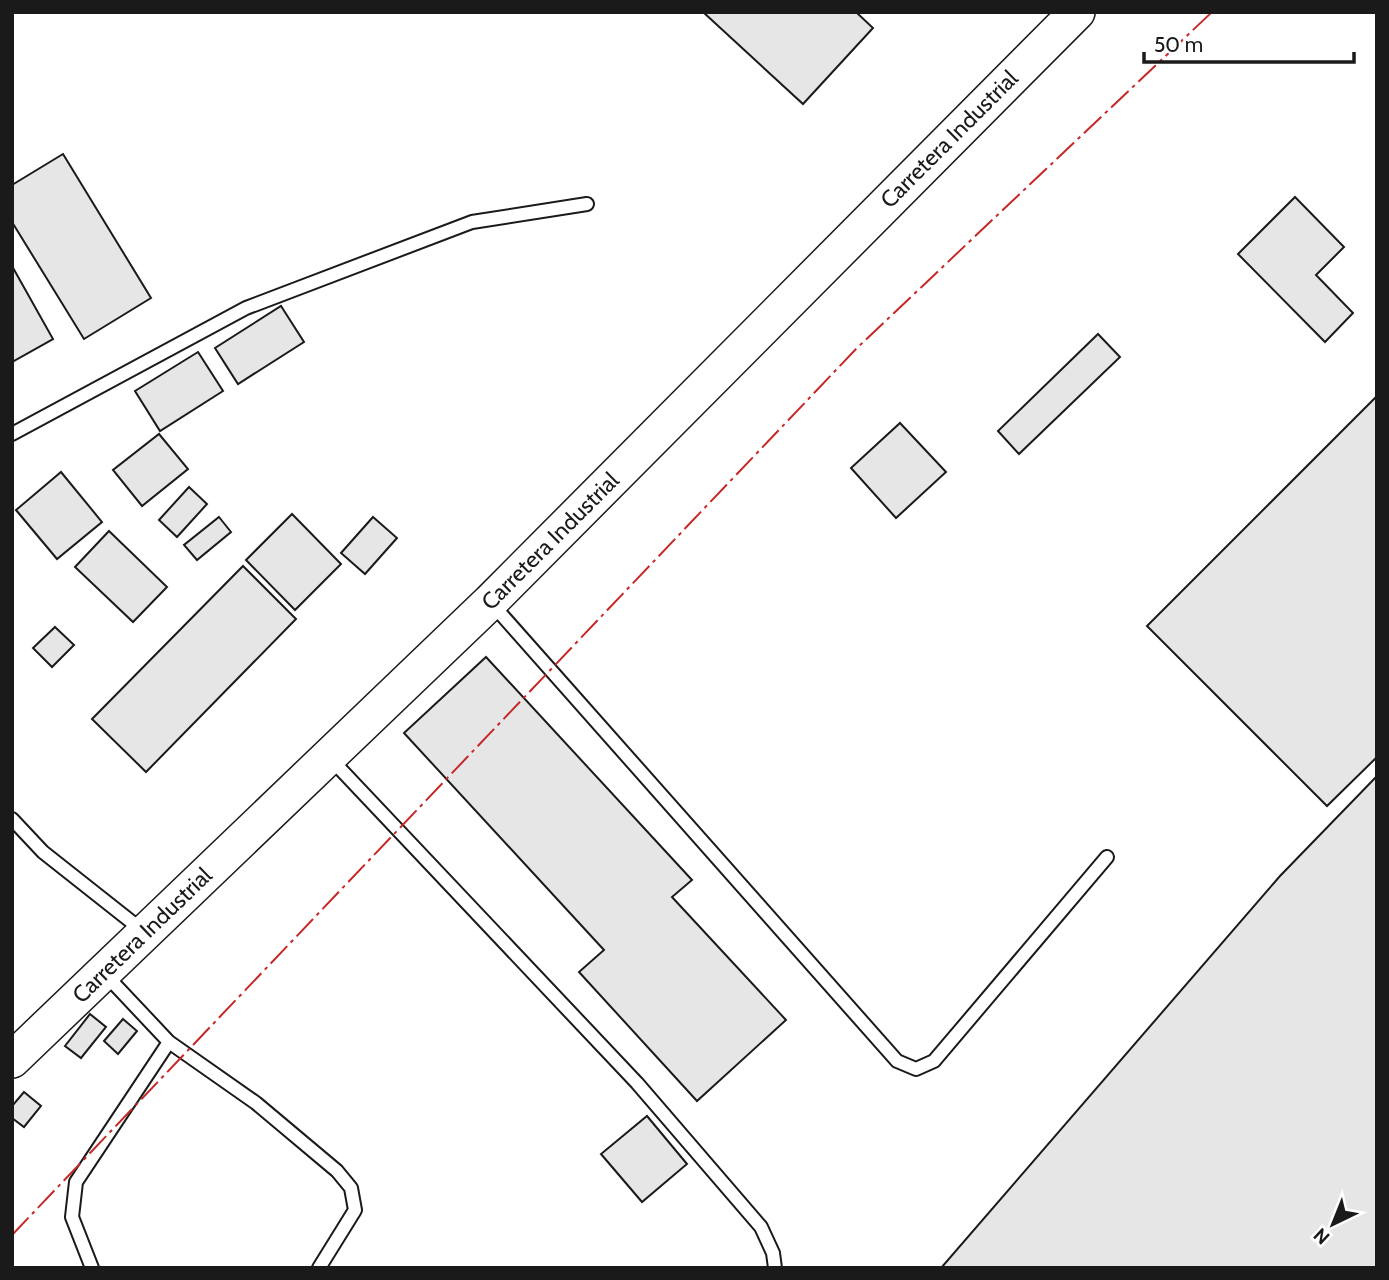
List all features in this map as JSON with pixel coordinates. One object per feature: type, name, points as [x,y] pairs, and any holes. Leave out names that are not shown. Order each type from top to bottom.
[{"type":"main road","name":"Carretera Industrial","points":[[12,1060],[143,931],[490,602],[1077,12]]},
{"type":"lane","points":[[12,434],[246,308],[472,222],[587,204]]},
{"type":"lane","points":[[490,602],[897,1061],[916,1069],[934,1061],[1107,856]]},
{"type":"lane","points":[[329,756],[637,1083],[761,1227],[773,1253],[775,1268]]},
{"type":"lane","points":[[12,819],[43,852],[143,931]]},
{"type":"lane","points":[[103,973],[169,1042],[256,1102],[337,1171],[351,1188],[355,1210],[319,1268]]},
{"type":"lane","points":[[92,1268],[72,1217],[76,1182],[169,1042]]},
{"type":"building","points":[[703,12],[856,12],[873,28],[803,104]]},
{"type":"building","points":[[63,154],[151,298],[84,339],[12,222],[12,185]]},
{"type":"building","points":[[1295,197],[1344,247],[1316,275],[1353,313],[1325,342],[1238,254]]},
{"type":"building","points":[[12,266],[53,339],[12,362]]},
{"type":"building","points":[[281,306],[304,342],[238,384],[215,348]]},
{"type":"building","points":[[1098,334],[1120,357],[1019,454],[998,431]]},
{"type":"building","points":[[198,352],[223,391],[160,431],[135,391]]},
{"type":"building","points":[[1377,396],[1377,757],[1327,806],[1147,626]]},
{"type":"building","points":[[900,423],[946,472],[896,518],[851,468]]},
{"type":"building","points":[[159,434],[188,469],[142,506],[113,470]]},
{"type":"building","points":[[61,472],[102,522],[57,559],[16,510]]},
{"type":"building","points":[[189,487],[207,504],[177,537],[159,520]]},
{"type":"building","points":[[292,514],[341,564],[295,610],[246,560]]},
{"type":"building","points":[[219,517],[231,532],[197,560],[184,545]]},
{"type":"building","points":[[373,517],[397,538],[365,574],[341,553]]},
{"type":"building","points":[[109,531],[167,587],[133,622],[75,567]]},
{"type":"building","points":[[243,566],[296,619],[146,772],[92,719]]},
{"type":"building","points":[[55,627],[74,645],[52,667],[33,648]]},
{"type":"building","points":[[486,657],[692,880],[672,897],[786,1020],[697,1101],[579,972],[604,950],[404,733]]},
{"type":"building","points":[[1377,776],[1377,1268],[941,1268],[1280,876]]},
{"type":"building","points":[[90,1014],[106,1027],[81,1058],[65,1046]]},
{"type":"building","points":[[123,1019],[137,1031],[118,1054],[104,1041]]},
{"type":"building","points":[[24,1092],[41,1106],[24,1127],[12,1118],[12,1106]]},
{"type":"building","points":[[647,1116],[687,1164],[642,1202],[601,1154]]},
{"type":"power","points":[[12,1235],[857,348],[1212,12]]}]
